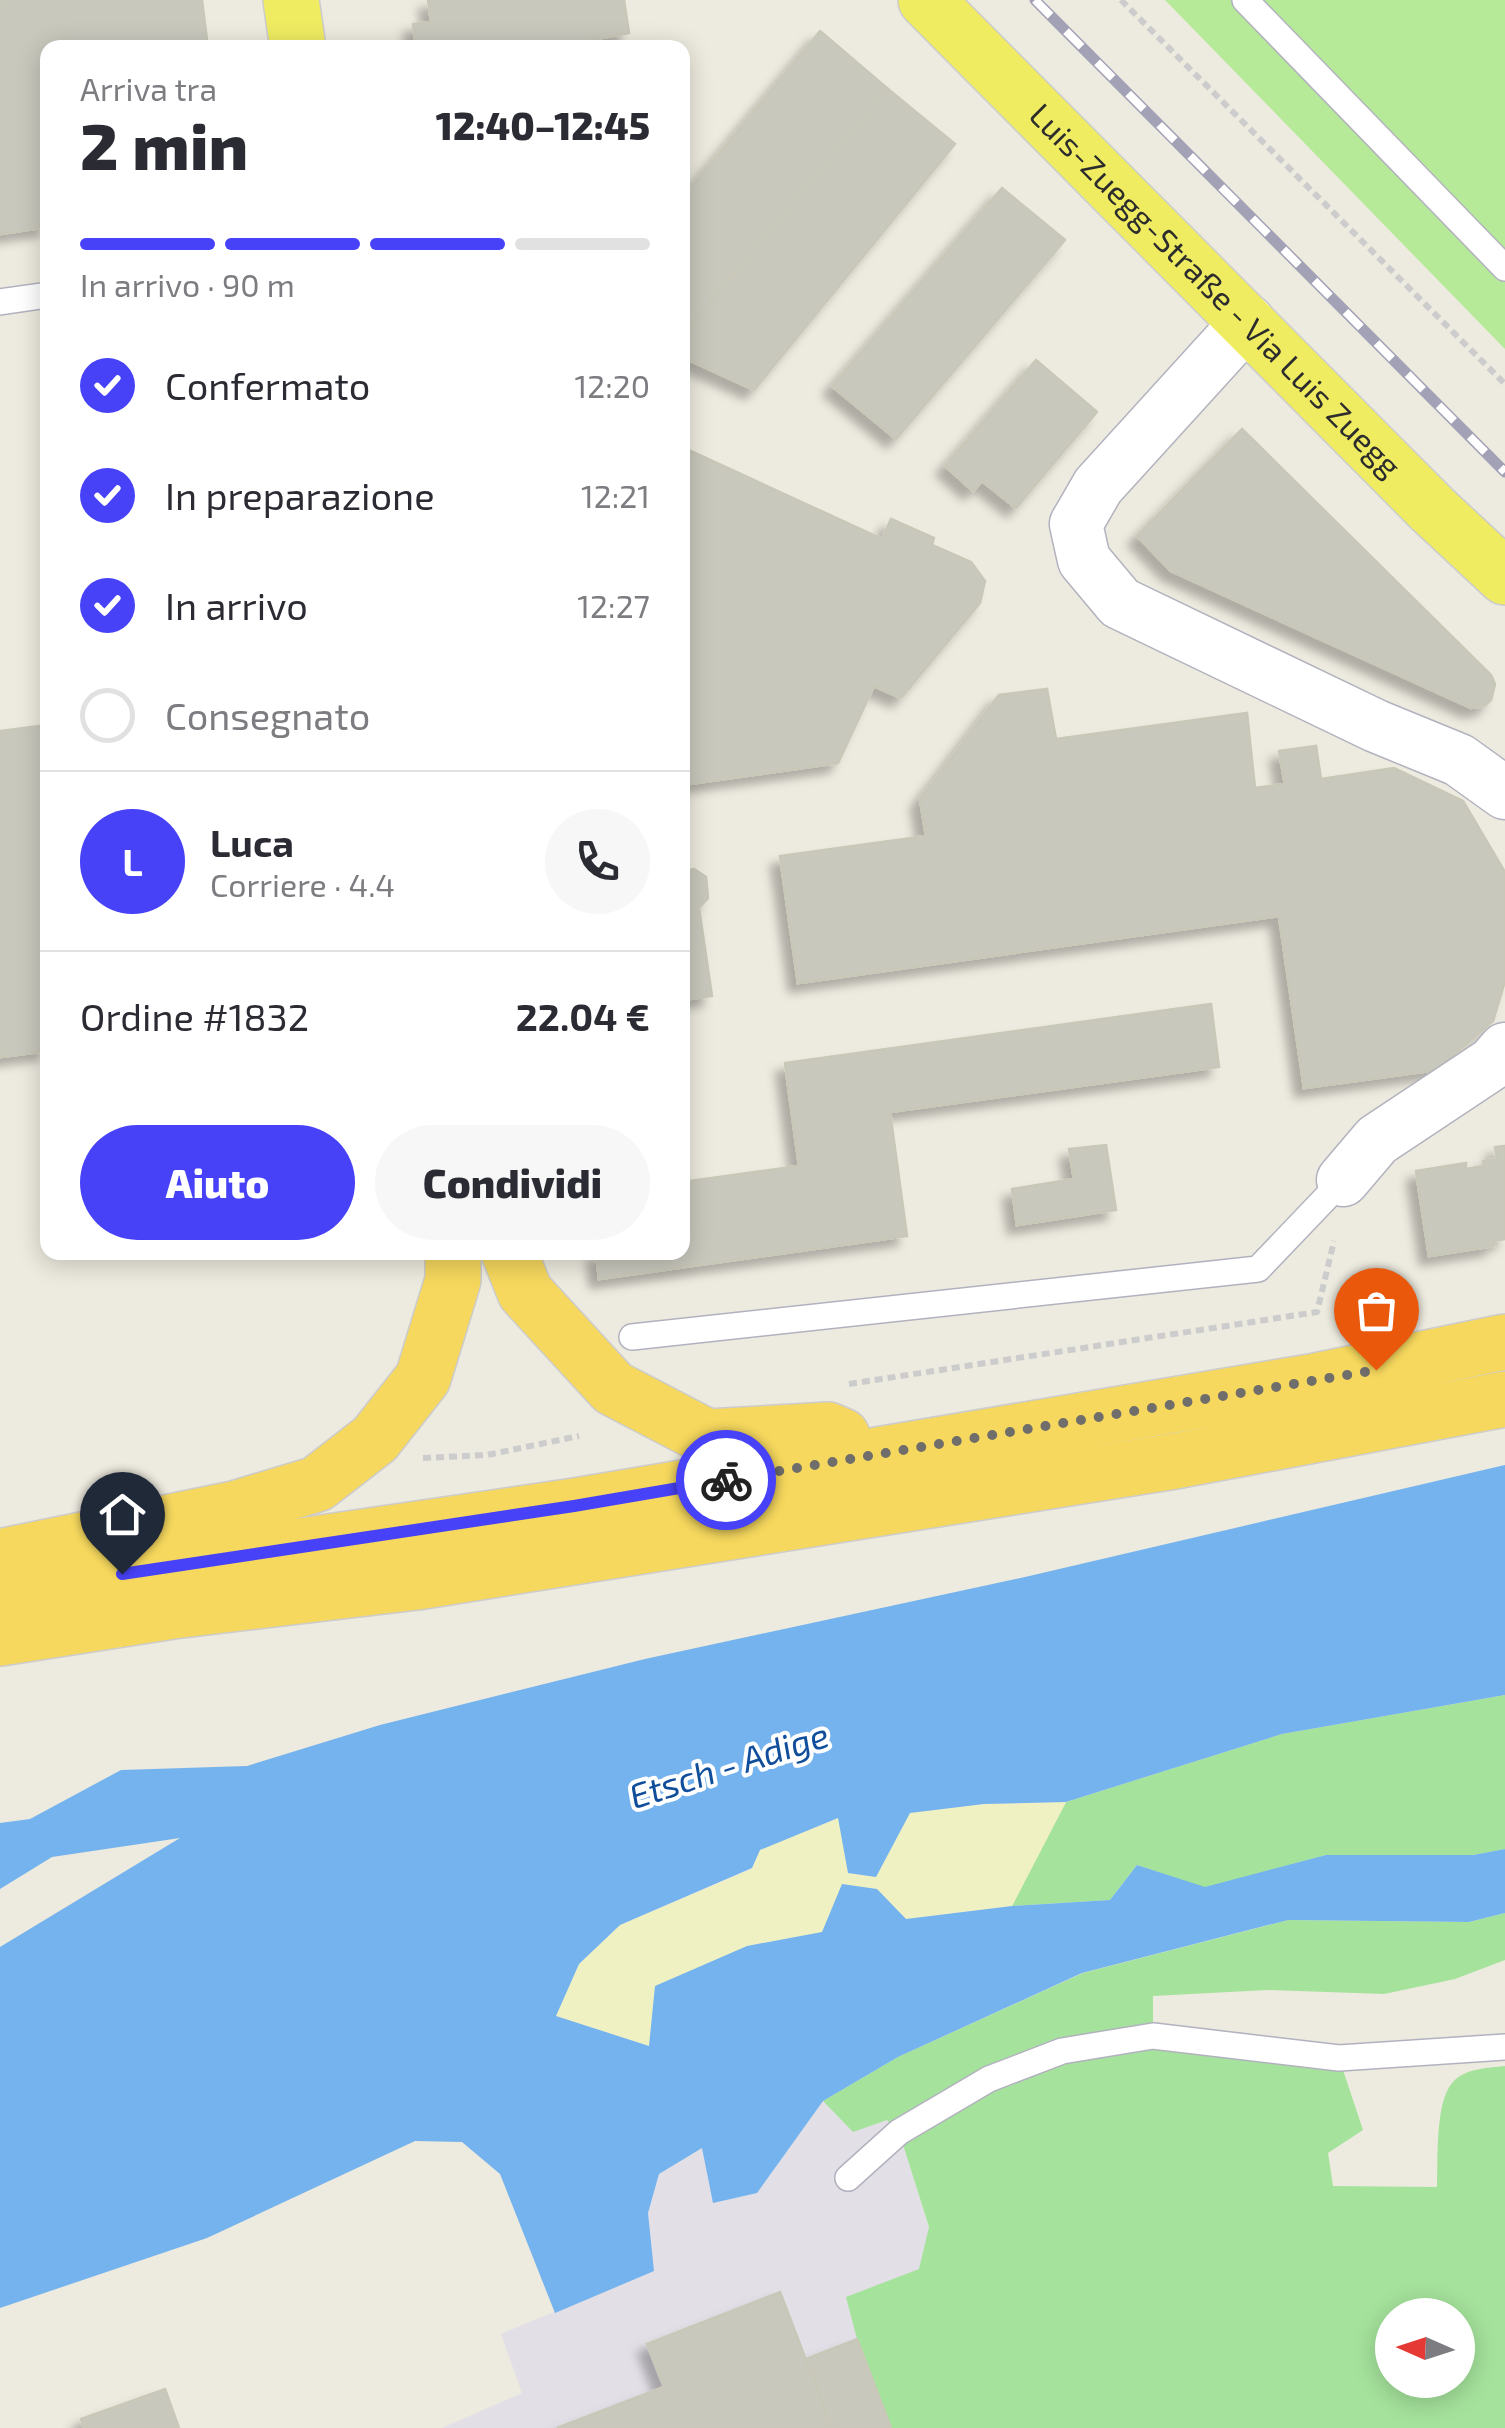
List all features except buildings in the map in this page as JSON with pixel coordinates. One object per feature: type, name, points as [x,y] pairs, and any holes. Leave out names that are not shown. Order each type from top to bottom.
[{"type":"highway","points":[[0,1557],[234,1509],[317,1484],[374,1439],[423,1378],[453,1280],[453,1260]]},
{"type":"highway","points":[[512,1260],[525,1292],[564,1339],[613,1388],[707,1437],[828,1430],[882,1453]]},
{"type":"highway","points":[[0,1590],[574,1506],[1316,1382],[1505,1342]]},
{"type":"highway","points":[[0,1638],[173,1611],[417,1582],[1175,1461],[1505,1400]]},
{"type":"main road","points":[[291,0],[297,40]]},
{"type":"main road","name":"Luis-Zuegg-Straße - Via Luis Zuegg","points":[[926,0],[1505,577]]},
{"type":"street","points":[[1248,320],[1098,486],[1076,524],[1084,560],[1120,602],[1376,726],[1459,760],[1505,793]]},
{"type":"street","points":[[1343,1180],[1377,1140],[1493,1064],[1505,1049]]},
{"type":"lane","points":[[1245,0],[1505,268]]},
{"type":"lane","points":[[0,302],[40,296]]},
{"type":"lane","points":[[632,1337],[1258,1269],[1343,1180]]},
{"type":"lane","points":[[848,2178],[914,2123],[989,2079],[1062,2051],[1153,2036],[1338,2058],[1505,2047]]},
{"type":"path","points":[[1121,0],[1505,384]]},
{"type":"path","points":[[941,1371],[1317,1312],[1331,1260],[1343,1180]]},
{"type":"path","points":[[414,1458],[487,1454],[579,1436]]},
{"type":"shaded area","points":[[823,2101],[853,2131],[887,2120],[899,2132],[929,2228],[920,2269],[857,2339],[891,2428],[442,2428],[522,2393],[501,2334],[653,2271],[648,2213],[659,2174],[702,2148],[756,2193]]},
{"type":"green space","points":[[1165,0],[1505,0],[1505,349]]},
{"type":"green space","points":[[1505,1695],[1505,1849],[1473,1855],[1326,1855],[1205,1888],[1137,1865],[1110,1900],[1012,1906],[1066,1802],[1282,1734]]},
{"type":"green space","points":[[1505,1913],[1505,1960],[1455,1979],[1384,1994],[1267,1990],[1153,1996],[1153,2035],[1339,2058],[1363,2130],[1328,2153],[1333,2186],[1437,2187],[1438,2133],[1443,2104],[1452,2083],[1463,2074],[1505,2066],[1505,2428],[891,2428],[857,2339],[846,2297],[919,2269],[929,2227],[899,2132],[887,2120],[853,2132],[823,2101],[898,2057],[1083,1973],[1288,1920],[1469,1922]]},
{"type":"sand","points":[[1066,1802],[1012,1906],[906,1919],[877,1889],[823,1932],[747,1946],[649,2046],[555,2016],[579,1964],[620,1925],[752,1869],[759,1850],[839,1818],[848,1873],[876,1877],[909,1813],[984,1804]]},
{"type":"water","name":"Etsch - Adige","points":[[1505,1465],[1505,1695],[1282,1734],[1066,1802],[984,1804],[910,1813],[876,1877],[848,1873],[838,1818],[760,1850],[752,1868],[620,1925],[579,1964],[556,2016],[649,2046],[655,1986],[747,1946],[822,1932],[842,1884],[877,1889],[906,1919],[1012,1906],[1110,1900],[1137,1865],[1205,1887],[1326,1855],[1473,1855],[1505,1849],[1505,1913],[1469,1922],[1288,1920],[1082,1973],[898,2057],[823,2101],[757,2193],[713,2203],[702,2148],[659,2174],[648,2213],[654,2271],[555,2313],[500,2174],[462,2142],[415,2141],[207,2238],[0,2308],[0,1947],[180,1838],[52,1857],[0,1889],[0,1823],[30,1819],[121,1770],[247,1766],[380,1725],[645,1659],[1025,1577]]},
{"type":"railway","points":[[1035,0],[1505,472]]},
{"type":"way so far","points":[[726,1480],[1376,1370]]},
{"type":"route","points":[[122,1574],[726,1480]]}]
